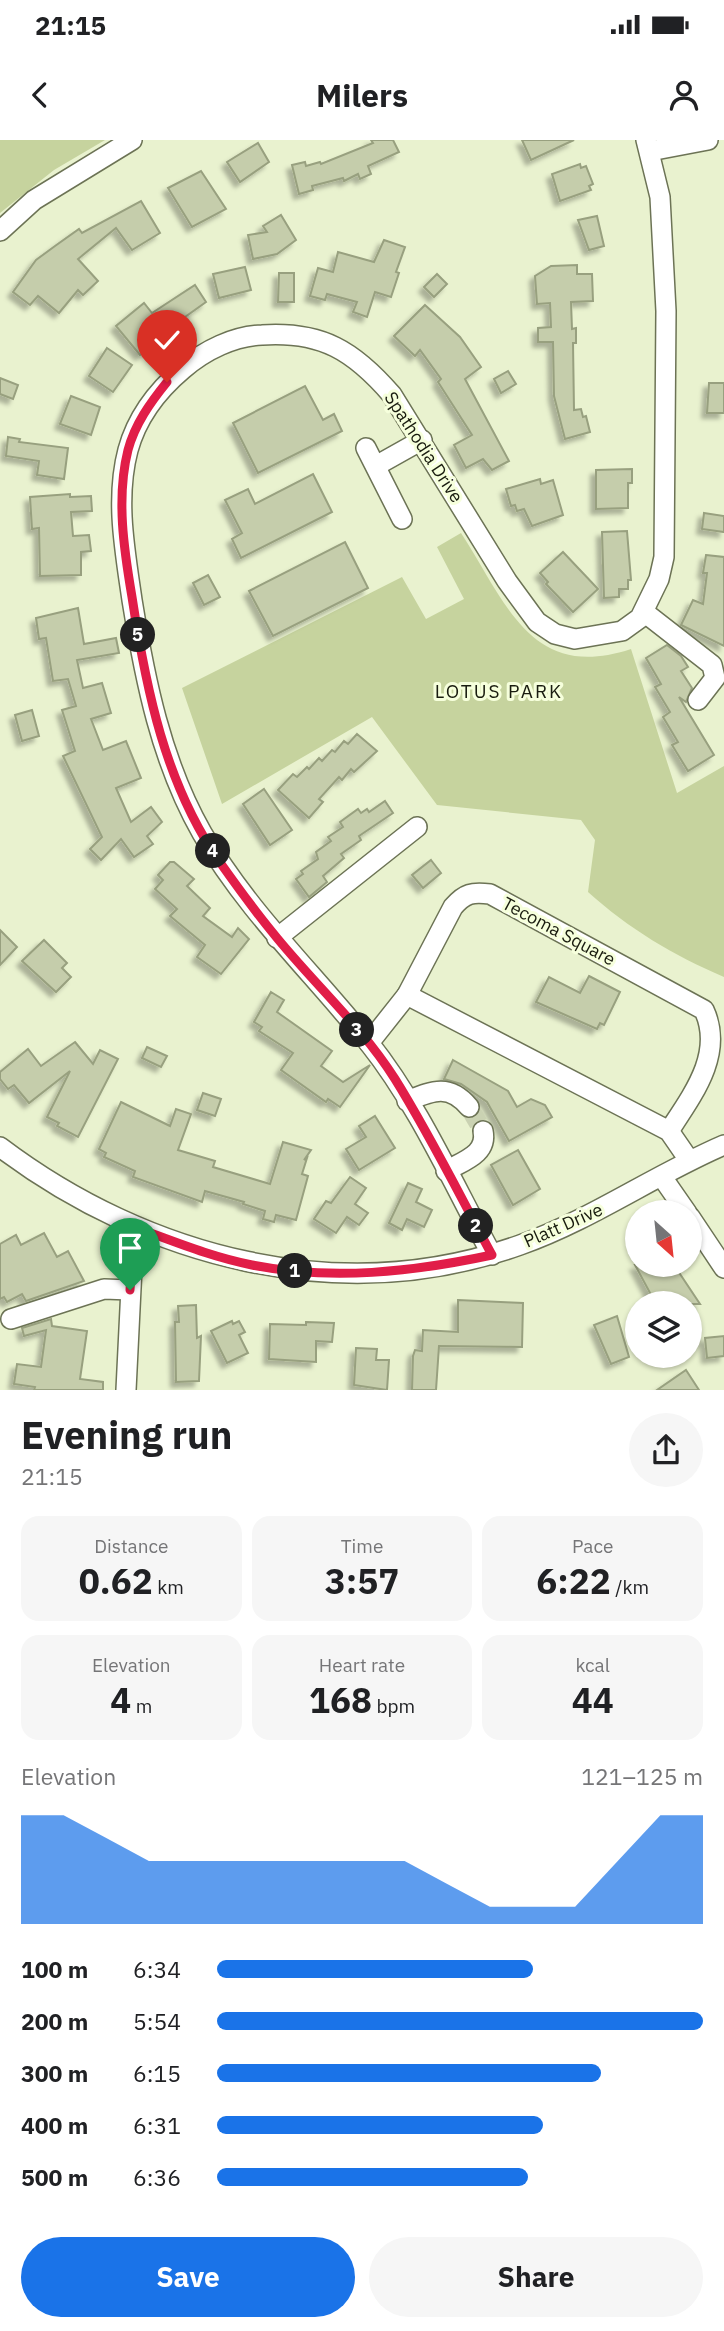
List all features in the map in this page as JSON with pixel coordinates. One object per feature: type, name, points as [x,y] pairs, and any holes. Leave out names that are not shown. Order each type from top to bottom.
[{"type":"street","points":[[0,231],[34,200],[132,140]]},
{"type":"street","points":[[648,146],[708,140]]},
{"type":"street","name":"Spathodia Drive","points":[[492,1255],[407,1101],[369,1043],[277,938],[201,832],[158,729],[140,650],[123,540],[123,491],[127,453],[134,431],[151,402],[167,382],[192,361],[223,344],[253,335],[284,333],[314,338],[345,350],[369,369],[392,395],[507,581],[537,622],[555,634],[575,639],[622,631],[643,612],[659,579],[664,557],[666,311],[660,197],[648,146]]},
{"type":"street","points":[[378,469],[381,463],[422,440]]},
{"type":"street","points":[[366,448],[402,519]]},
{"type":"street","points":[[643,612],[712,665],[715,678],[698,700]]},
{"type":"street","points":[[277,938],[417,827]]},
{"type":"street","name":"Tecoma Square","points":[[407,995],[453,907],[463,896],[473,892],[490,894],[704,1010],[714,1021],[720,1042],[716,1061],[669,1130]]},
{"type":"street","points":[[369,1043],[407,995],[669,1130],[689,1160]]},
{"type":"street","points":[[407,1101],[435,1090],[454,1094],[470,1107]]},
{"type":"street","points":[[446,1171],[482,1149],[486,1142],[483,1131]]},
{"type":"street","name":"Platt Drive","points":[[0,1147],[44,1180],[134,1227],[214,1255],[288,1270],[397,1273],[492,1255],[567,1226],[662,1177],[689,1160],[724,1145]]},
{"type":"street","points":[[662,1177],[678,1200]]},
{"type":"street","points":[[126,1390],[134,1227]]},
{"type":"street","points":[[702,1236],[724,1268]]},
{"type":"street","points":[[11,1319],[104,1289],[130,1290]]},
{"type":"green space","points":[[0,140],[105,140],[54,170],[0,213]]},
{"type":"green space","points":[[461,533],[509,610],[526,630],[545,646],[569,655],[597,656],[631,649],[677,793],[724,766],[724,977],[652,940],[619,918],[588,892],[595,840],[581,820],[437,805],[372,717],[222,804],[182,688],[402,577],[426,619],[464,599],[437,547]]},
{"type":"building","points":[[371,140],[393,140],[399,152],[368,166],[371,174],[360,179],[358,174],[344,181],[343,178],[312,186],[313,190],[299,194],[292,165],[305,162],[306,166],[320,162],[321,164],[373,143]]},
{"type":"building","points":[[522,140],[574,140],[531,160]]},
{"type":"building","points":[[258,143],[269,162],[240,182],[227,162]]},
{"type":"building","points":[[580,164],[581,168],[586,166],[593,184],[589,186],[591,190],[560,201],[552,174]]},
{"type":"building","points":[[201,171],[226,209],[192,227],[168,188]]},
{"type":"building","points":[[141,201],[160,233],[132,250],[116,228],[78,259],[98,281],[83,295],[78,290],[59,313],[38,296],[30,305],[13,292],[36,260],[55,246],[79,229],[82,233]]},
{"type":"building","points":[[281,215],[296,240],[277,254],[253,259],[248,235],[267,232],[263,226]]},
{"type":"building","points":[[597,216],[604,246],[589,250],[578,220]]},
{"type":"building","points":[[384,240],[405,247],[391,297],[375,292],[367,317],[353,312],[357,302],[327,294],[325,300],[310,296],[318,268],[333,272],[338,252],[374,262]]},
{"type":"building","points":[[577,265],[577,274],[592,274],[593,301],[571,302],[572,329],[576,328],[576,343],[573,343],[574,410],[581,409],[583,417],[586,416],[590,432],[565,439],[554,396],[553,342],[538,342],[538,328],[551,327],[550,303],[537,304],[535,276],[551,266]]},
{"type":"building","points":[[245,267],[251,290],[219,298],[213,274]]},
{"type":"building","points":[[279,273],[294,273],[294,302],[278,302]]},
{"type":"building","points":[[437,274],[447,284],[434,297],[424,287]]},
{"type":"building","points":[[195,285],[206,302],[164,332],[175,344],[161,355],[153,345],[140,355],[116,326],[144,303],[152,313]]},
{"type":"building","points":[[425,305],[460,337],[481,367],[465,379],[509,461],[492,470],[483,459],[466,468],[454,445],[472,435],[438,382],[441,379],[420,350],[415,356],[394,336]]},
{"type":"building","points":[[107,348],[132,365],[113,392],[89,376]]},
{"type":"building","points":[[508,371],[516,384],[501,393],[494,379]]},
{"type":"building","points":[[0,378],[18,385],[13,399],[0,394]]},
{"type":"building","points":[[709,383],[724,383],[724,413],[707,413]]},
{"type":"building","points":[[305,386],[323,420],[334,414],[342,431],[258,473],[233,423]]},
{"type":"building","points":[[71,396],[100,407],[91,435],[60,424]]},
{"type":"building","points":[[8,437],[20,439],[19,442],[68,448],[64,479],[37,475],[39,461],[6,456]]},
{"type":"building","points":[[632,469],[632,483],[628,483],[628,508],[596,509],[596,470]]},
{"type":"building","points":[[313,474],[332,512],[241,558],[232,539],[242,533],[225,500],[248,489],[255,504]]},
{"type":"building","points":[[540,479],[541,484],[553,480],[563,515],[532,526],[524,509],[517,511],[515,505],[511,506],[506,489]]},
{"type":"building","points":[[70,494],[70,497],[91,496],[92,511],[71,512],[73,536],[89,535],[91,551],[81,552],[81,575],[40,576],[39,528],[32,529],[30,497]]},
{"type":"building","points":[[704,513],[724,516],[724,532],[702,529]]},
{"type":"building","points":[[627,531],[631,580],[628,580],[628,589],[619,589],[619,597],[604,598],[602,532]]},
{"type":"building","points":[[345,542],[368,588],[273,636],[249,591]]},
{"type":"building","points":[[563,552],[598,589],[573,612],[546,584],[548,582],[540,573]]},
{"type":"building","points":[[706,555],[724,557],[724,646],[681,625],[693,600],[703,604]]},
{"type":"building","points":[[208,575],[220,597],[204,605],[193,583]]},
{"type":"building","points":[[78,608],[84,644],[116,638],[119,653],[77,660],[83,688],[102,683],[111,713],[91,719],[103,750],[126,741],[141,778],[116,788],[131,822],[151,807],[162,822],[147,836],[153,844],[134,857],[121,839],[101,860],[90,849],[102,837],[63,756],[75,751],[62,710],[76,706],[68,679],[53,681],[46,638],[39,639],[36,618]]},
{"type":"building","points":[[667,645],[681,656],[688,667],[681,671],[692,688],[686,702],[679,697],[714,755],[688,771],[672,745],[678,742],[663,717],[670,712],[655,687],[661,684],[646,658]]},
{"type":"building","points":[[32,710],[39,736],[22,741],[15,715]]},
{"type":"building","points":[[357,734],[377,751],[354,772],[351,769],[342,780],[339,777],[319,799],[323,802],[309,818],[278,790],[293,774],[297,777],[319,758],[322,761],[332,750],[335,752],[344,741],[348,744]]},
{"type":"building","points":[[264,789],[292,830],[270,845],[243,804]]},
{"type":"building","points":[[385,801],[393,813],[359,836],[361,840],[341,854],[344,858],[323,876],[327,882],[309,897],[296,879],[303,874],[301,871],[318,859],[316,852],[331,841],[328,837],[343,827],[340,822],[358,809],[361,813],[367,809],[369,812]]},
{"type":"building","points":[[431,860],[441,873],[423,888],[412,875]]},
{"type":"building","points":[[170,862],[174,862],[194,879],[187,886],[210,908],[203,916],[232,937],[238,928],[249,939],[221,974],[197,957],[205,945],[170,916],[177,909],[155,889],[163,880],[158,875]]},
{"type":"building","points":[[0,930],[17,947],[0,965]]},
{"type":"building","points":[[44,940],[67,963],[62,968],[71,977],[56,992],[22,961]]},
{"type":"building","points":[[589,976],[620,992],[604,1025],[600,1023],[597,1029],[536,1002],[549,977],[580,993]]},
{"type":"building","points":[[271,992],[284,1000],[277,1012],[332,1051],[321,1066],[343,1082],[370,1065],[340,1107],[328,1099],[326,1102],[281,1070],[293,1053],[259,1031],[262,1027],[254,1022]]},
{"type":"building","points":[[75,1042],[93,1064],[100,1050],[118,1059],[78,1137],[57,1126],[59,1123],[47,1117],[70,1071],[29,1103],[14,1085],[8,1089],[0,1079],[0,1072],[28,1049],[41,1066]]},
{"type":"building","points":[[147,1047],[167,1056],[161,1067],[142,1058]]},
{"type":"building","points":[[453,1060],[508,1091],[517,1107],[531,1099],[545,1105],[552,1117],[509,1141],[487,1102],[461,1084],[444,1079]]},
{"type":"building","points":[[203,1093],[221,1099],[215,1116],[197,1110]]},
{"type":"building","points":[[121,1102],[170,1126],[176,1109],[191,1114],[178,1150],[215,1161],[213,1167],[270,1184],[283,1142],[311,1150],[304,1160],[307,1158],[302,1174],[308,1176],[296,1220],[276,1215],[274,1222],[263,1219],[265,1211],[243,1204],[244,1202],[205,1191],[202,1202],[133,1177],[135,1171],[104,1157],[106,1153],[99,1149]]},
{"type":"building","points":[[375,1116],[395,1148],[359,1170],[346,1149],[366,1137],[359,1126]]},
{"type":"building","points":[[518,1150],[540,1189],[513,1205],[491,1165]]},
{"type":"building","points":[[350,1177],[366,1188],[355,1204],[368,1213],[359,1225],[347,1217],[336,1233],[314,1219],[326,1201],[331,1203]]},
{"type":"building","points":[[408,1183],[422,1189],[416,1202],[432,1210],[424,1227],[407,1219],[402,1230],[389,1223]]},
{"type":"building","points":[[44,1233],[57,1257],[68,1251],[84,1281],[26,1301],[22,1294],[7,1302],[4,1297],[0,1299],[0,1244],[16,1235],[21,1245]]},
{"type":"building","points":[[642,1278],[683,1278],[691,1291],[649,1291]]},
{"type":"building","points":[[458,1300],[523,1303],[522,1347],[439,1346],[436,1390],[412,1390],[413,1356],[415,1350],[422,1351],[423,1330],[458,1332]]},
{"type":"building","points":[[196,1305],[197,1338],[201,1336],[199,1381],[176,1382],[175,1322],[179,1322],[178,1306]]},
{"type":"building","points":[[617,1316],[625,1343],[625,1359],[611,1364],[594,1325]]},
{"type":"building","points":[[51,1319],[52,1326],[87,1331],[80,1379],[103,1382],[103,1390],[34,1390],[35,1387],[14,1384],[17,1364],[41,1367],[46,1330],[24,1336],[22,1328]]},
{"type":"building","points":[[232,1321],[233,1324],[239,1321],[245,1332],[239,1335],[248,1353],[227,1363],[211,1331]]},
{"type":"building","points":[[306,1322],[334,1323],[332,1342],[316,1341],[316,1362],[269,1359],[270,1324],[306,1325]]},
{"type":"building","points":[[724,1336],[724,1356],[707,1358],[705,1338]]},
{"type":"building","points":[[356,1348],[377,1349],[376,1360],[389,1360],[387,1390],[354,1385]]},
{"type":"building","points":[[686,1370],[699,1390],[657,1390]]},
{"type":"tunnel","points":[[469,1107],[483,1131]]},
{"type":"district","name":"LOTUS PARK","points":[[499,691]]},
{"type":"route","points":[[130,1290],[134,1227],[226,1259],[288,1270],[397,1273],[492,1255],[394,1079],[369,1043],[273,933],[219,859],[201,832],[167,757],[147,687],[123,540],[123,491],[127,453],[134,431],[167,382]]}]
